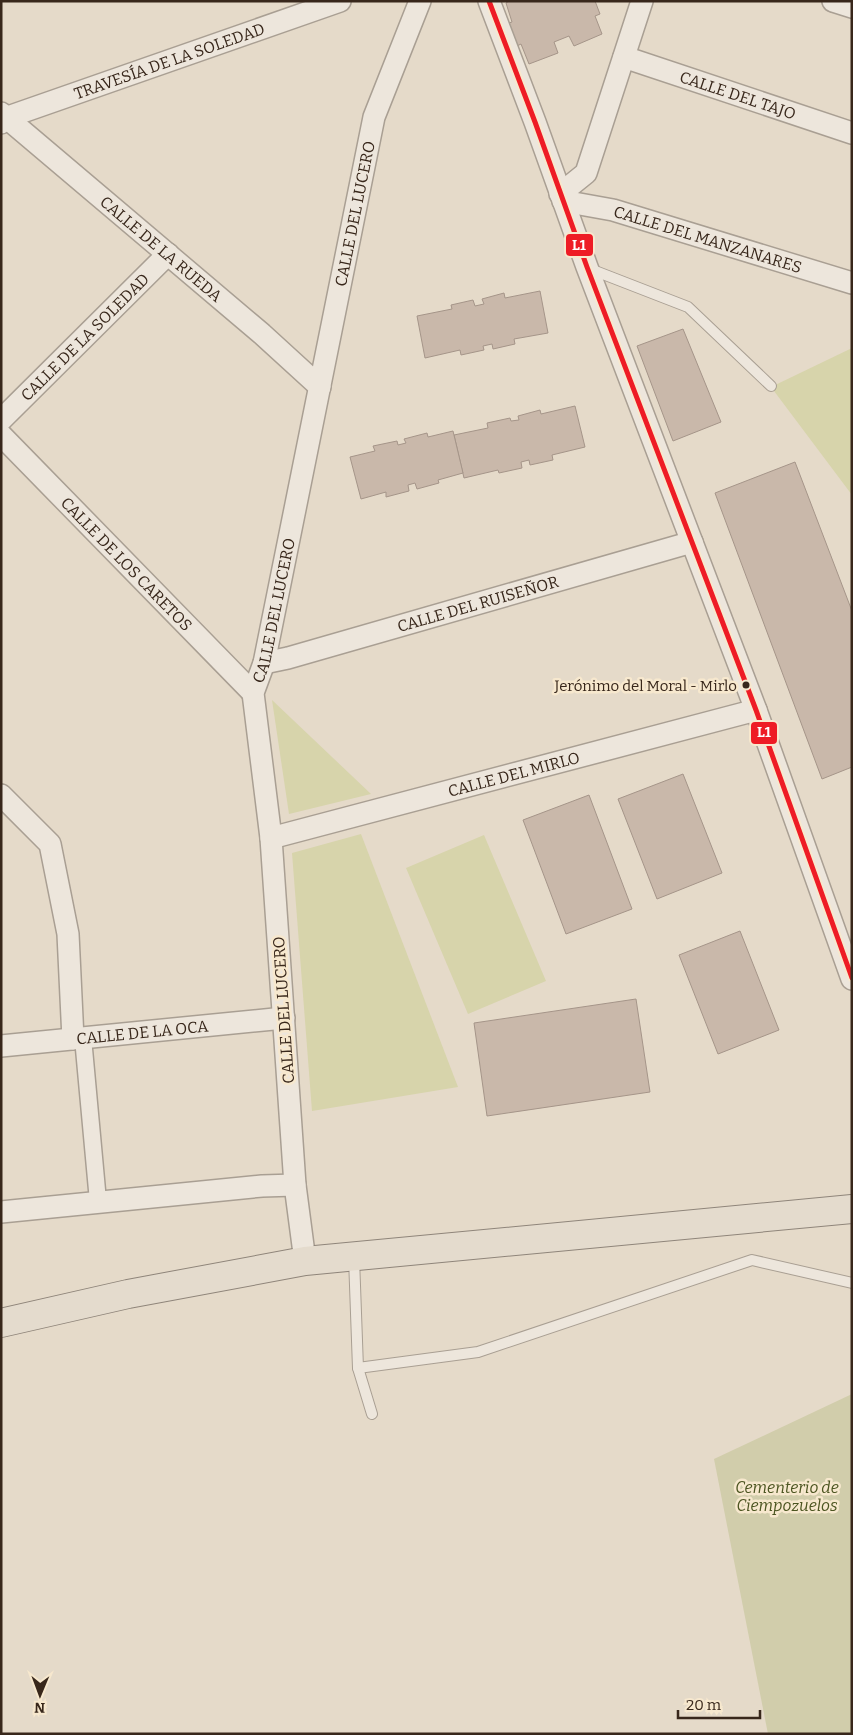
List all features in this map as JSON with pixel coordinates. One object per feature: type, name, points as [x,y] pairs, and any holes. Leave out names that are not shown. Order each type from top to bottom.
[{"type":"main road","points":[[1,1323],[128,1294],[305,1261],[852,1209]]},
{"type":"street","name":"TRAVESÍA DE LA SOLEDAD","points":[[3,118],[340,1]]},
{"type":"street","name":"CALLE DEL LUCERO","points":[[305,1261],[295,1185],[271,838],[253,692],[264,663],[374,117],[420,1]]},
{"type":"street","points":[[489,1],[586,267],[756,710],[852,979]]},
{"type":"street","points":[[562,197],[586,173],[642,1]]},
{"type":"street","points":[[833,1],[852,7]]},
{"type":"street","name":"CALLE DEL TAJO","points":[[624,57],[852,133]]},
{"type":"street","name":"CALLE DE LA RUEDA","points":[[3,118],[168,254],[262,334],[320,387]]},
{"type":"street","name":"CALLE DEL MANZANARES","points":[[562,197],[613,210],[852,283]]},
{"type":"street","name":"CALLE DE LA SOLEDAD","points":[[1,420],[168,254]]},
{"type":"street","name":"CALLE DE LOS CARETOS","points":[[1,435],[253,692]]},
{"type":"street","name":"CALLE DEL RUISEÑOR","points":[[264,663],[288,658],[692,542]]},
{"type":"street","name":"CALLE DEL MIRLO","points":[[271,838],[756,710]]},
{"type":"street","points":[[1,795],[50,844],[68,934],[78,1038],[98,1201]]},
{"type":"street","name":"CALLE DE LA OCA","points":[[1,1046],[284,1018]]},
{"type":"street","points":[[1,1212],[98,1201],[262,1186],[295,1185]]},
{"type":"street","points":[[818,1211],[852,1194]]},
{"type":"street","points":[[818,1211],[852,1223]]},
{"type":"lane","points":[[586,267],[688,307],[771,386]]},
{"type":"lane","points":[[354,1257],[358,1368],[372,1414]]},
{"type":"lane","points":[[358,1368],[478,1352],[752,1260],[852,1283]]},
{"type":"shaded area","points":[[852,348],[852,495],[771,387]]},
{"type":"shaded area","points":[[272,700],[371,794],[289,814]]},
{"type":"shaded area","points":[[361,834],[458,1087],[312,1111],[292,853]]},
{"type":"shaded area","points":[[484,835],[546,981],[468,1014],[406,868]]},
{"type":"green space","name":"Cementerio de Ciempozuelos","points":[[852,1394],[852,1734],[768,1734],[714,1459]]},
{"type":"building","points":[[509,1],[595,1],[600,14],[595,16],[602,34],[574,46],[569,36],[554,42],[558,53],[529,64],[521,44],[517,46],[509,23],[512,22],[506,3]]},
{"type":"building","points":[[540,291],[548,333],[514,339],[515,344],[493,349],[492,344],[483,346],[484,350],[461,355],[460,350],[425,358],[417,316],[452,309],[451,305],[473,300],[475,306],[484,304],[482,299],[504,293],[505,298]]},
{"type":"building","points":[[683,329],[721,422],[673,441],[637,346]]},
{"type":"building","points":[[575,406],[585,447],[552,455],[553,460],[530,465],[529,460],[521,462],[522,468],[499,473],[498,470],[464,478],[454,435],[488,428],[487,423],[510,418],[511,421],[519,420],[518,416],[540,410],[541,414]]},
{"type":"building","points":[[453,431],[463,473],[438,480],[439,483],[417,489],[415,483],[408,485],[409,491],[386,497],[386,492],[361,499],[350,457],[375,451],[373,446],[397,441],[398,445],[406,443],[404,439],[427,433],[428,437]]},
{"type":"building","points":[[795,462],[852,611],[852,767],[822,779],[715,493]]},
{"type":"building","points":[[683,774],[722,873],[657,899],[618,799]]},
{"type":"building","points":[[589,795],[632,909],[566,934],[523,820]]},
{"type":"building","points":[[740,931],[779,1030],[718,1054],[679,955]]},
{"type":"building","points":[[636,999],[650,1092],[487,1116],[474,1023]]},
{"type":"transit line","name":"L1","points":[[489,1],[587,267],[756,710],[852,978]]},
{"type":"place","name":"Jerónimo del Moral - Mirlo","points":[[746,685]]}]
